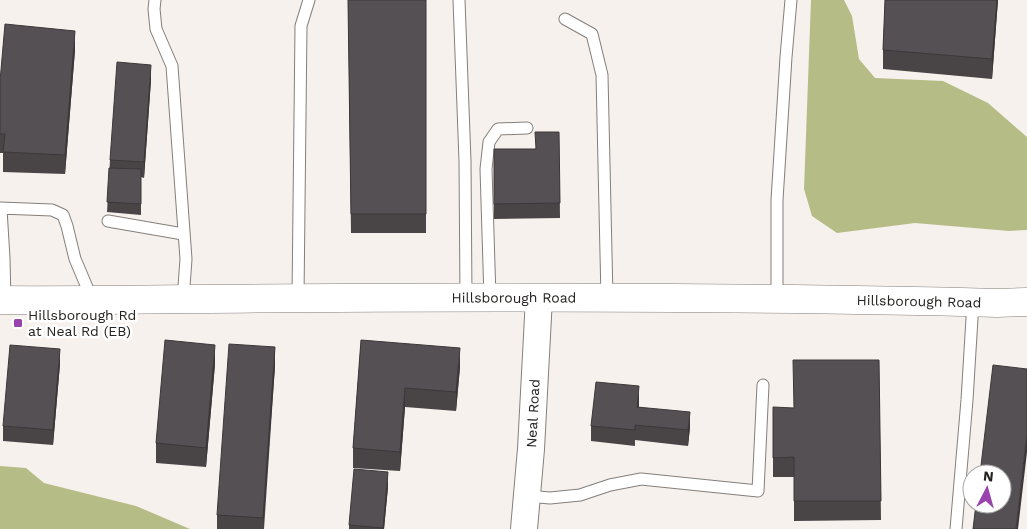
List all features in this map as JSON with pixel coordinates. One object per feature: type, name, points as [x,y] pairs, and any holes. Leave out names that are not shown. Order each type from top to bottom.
[{"type":"main road","name":"Hillsborough Road","points":[[2,300],[778,298],[1027,302]]},
{"type":"street","name":"Neal Road","points":[[524,529],[535,393],[539,298]]},
{"type":"lane","points":[[155,0],[156,29],[172,66],[186,258],[183,300]]},
{"type":"lane","points":[[298,298],[301,26],[309,0]]},
{"type":"lane","points":[[459,0],[465,161],[478,298]]},
{"type":"lane","points":[[778,298],[777,200],[786,57],[792,0]]},
{"type":"lane","points":[[565,19],[592,34],[602,75],[606,298]]},
{"type":"lane","points":[[478,298],[489,142],[498,130],[527,128]]},
{"type":"lane","points":[[2,300],[4,258],[0,208],[52,210],[63,215],[75,258],[93,300]]},
{"type":"lane","points":[[108,221],[183,234]]},
{"type":"lane","points":[[956,529],[973,302]]},
{"type":"lane","points":[[528,496],[550,498],[580,495],[610,485],[641,479],[758,491],[763,385]]},
{"type":"green space","points":[[811,0],[844,0],[852,16],[859,59],[875,78],[943,81],[988,103],[1027,137],[1027,230],[1009,231],[915,223],[837,233],[812,216],[804,189]]},
{"type":"green space","points":[[0,466],[26,468],[44,483],[136,506],[190,529],[0,529]]},
{"type":"building","points":[[348,0],[426,0],[426,214],[351,214]]},
{"type":"building","points":[[885,0],[997,0],[992,59],[883,50]]},
{"type":"building","points":[[5,24],[75,31],[65,155],[3,152],[5,134],[0,134],[0,81]]},
{"type":"building","points":[[117,62],[151,65],[144,162],[110,160]]},
{"type":"building","points":[[535,132],[559,132],[560,203],[494,204],[494,149],[536,149]]},
{"type":"building","points":[[109,168],[141,169],[141,204],[107,202]]},
{"type":"building","points":[[165,340],[215,345],[206,448],[156,443]]},
{"type":"building","points":[[361,340],[460,348],[456,392],[405,388],[400,452],[353,448]]},
{"type":"building","points":[[229,344],[275,347],[263,518],[217,515]]},
{"type":"building","points":[[10,345],[60,349],[53,430],[3,426]]},
{"type":"building","points":[[793,360],[879,360],[881,501],[794,501],[794,457],[773,458],[773,407],[794,408]]},
{"type":"building","points":[[993,365],[1027,369],[1027,433],[1016,529],[973,529],[975,514],[1012,514],[1012,464],[981,464]]},
{"type":"building","points":[[596,382],[639,386],[637,407],[690,412],[688,430],[635,425],[635,430],[591,426]]},
{"type":"building","points":[[354,469],[388,472],[383,528],[349,525]]},
{"type":"place","name":"Hillsborough Rd at Neal Rd (EB)","points":[[18,323]]}]
